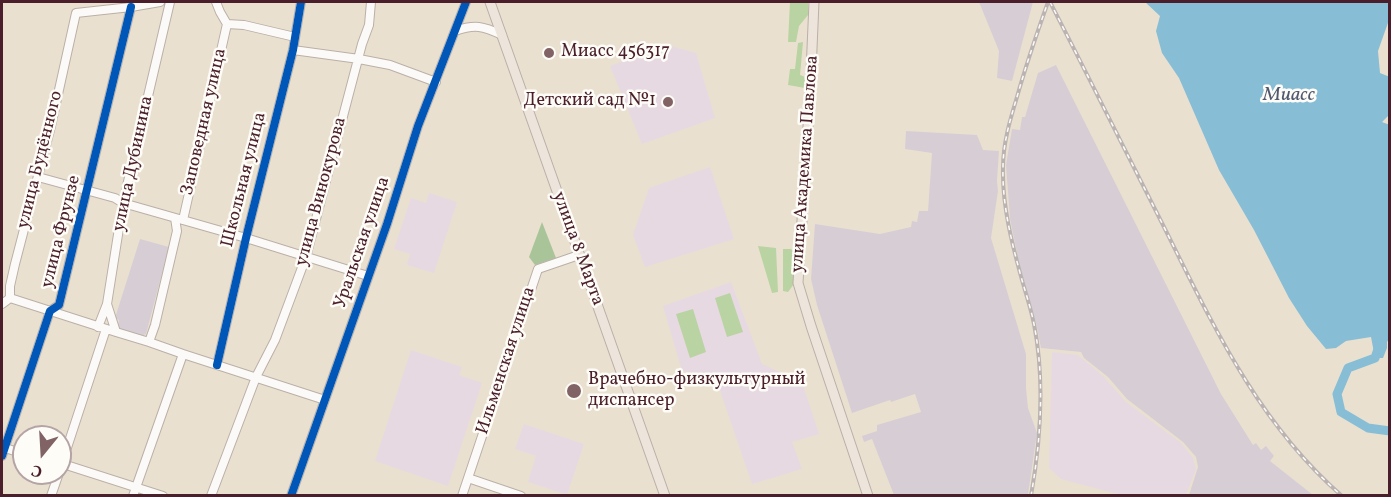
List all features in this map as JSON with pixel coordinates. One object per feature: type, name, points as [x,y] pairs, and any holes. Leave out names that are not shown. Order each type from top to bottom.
[{"type":"main road","name":"улица 8 Марта","points":[[490,2],[665,495]]},
{"type":"main road","name":"улица Академика Павлова","points":[[814,2],[798,283],[868,495]]},
{"type":"street","points":[[131,8],[160,2]]},
{"type":"street","name":"улица Дубинина","points":[[72,427],[102,328],[123,203],[170,2]]},
{"type":"street","points":[[216,2],[227,24],[253,27],[295,37]]},
{"type":"street","name":"Школьная улица","points":[[217,365],[293,50],[301,2]]},
{"type":"street","name":"улица Винокурова","points":[[211,495],[256,377],[275,340],[306,257],[369,25],[371,2]]},
{"type":"street","name":"Уральская улица","points":[[291,495],[418,126],[466,2]]},
{"type":"street","name":"улица Будённого","points":[[10,298],[15,264],[51,126],[76,13],[131,8]]},
{"type":"street","name":"улица Фрунзе","points":[[2,450],[50,311],[59,305],[131,8]]},
{"type":"street","name":"Заповедная улица","points":[[149,342],[227,24]]},
{"type":"street","points":[[455,31],[478,26],[502,35]]},
{"type":"street","points":[[293,50],[390,65],[436,82]]},
{"type":"street","points":[[38,177],[115,198],[123,203],[368,276]]},
{"type":"street","name":"Ильменская улица","points":[[462,495],[538,269],[579,255]]},
{"type":"street","points":[[2,304],[10,298],[325,400]]},
{"type":"street","points":[[107,304],[116,332]]},
{"type":"street","points":[[134,491],[183,354]]},
{"type":"street","points":[[72,471],[134,491],[164,495]]},
{"type":"street","points":[[468,478],[521,495]]},
{"type":"shaded area","points":[[979,2],[1033,2],[1012,81],[997,78],[999,51]]},
{"type":"shaded area","name":"Детский сад №1","points":[[667,45],[696,53],[715,118],[642,144],[610,66]]},
{"type":"shaded area","points":[[1056,65],[1221,394],[1253,445],[1256,443],[1261,450],[1266,446],[1274,456],[1270,461],[1313,495],[1189,495],[1198,467],[1196,457],[1183,442],[1127,399],[1108,377],[1084,358],[1081,352],[1041,348],[1010,219],[1006,165],[1012,129],[1020,130],[1022,117],[1025,117],[1038,73]]},
{"type":"shaded area","points":[[906,131],[977,135],[983,150],[999,151],[998,191],[991,238],[1026,354],[1028,408],[1037,433],[1028,495],[894,495],[872,439],[864,442],[862,436],[877,431],[877,425],[921,412],[915,394],[852,413],[817,305],[811,279],[815,224],[880,234],[911,227],[912,221],[917,222],[919,211],[928,211],[932,153],[905,149]]},
{"type":"shaded area","points":[[710,167],[734,239],[645,267],[633,235],[649,188]]},
{"type":"shaded area","points":[[429,193],[457,202],[434,273],[407,265],[410,254],[394,249],[411,198],[426,203]]},
{"type":"shaded area","points":[[140,239],[169,247],[146,334],[141,336],[117,329],[119,320],[115,318]]},
{"type":"shaded area","points":[[731,282],[762,364],[802,382],[819,434],[792,442],[802,469],[752,484],[715,376],[682,371],[663,306]]},
{"type":"shaded area","points":[[411,350],[462,367],[459,375],[482,383],[448,486],[375,461]]},
{"type":"shaded area","points":[[1052,352],[1078,355],[1103,376],[1126,402],[1181,443],[1193,458],[1196,469],[1186,495],[1121,495],[1061,479],[1049,468]]},
{"type":"shaded area","points":[[524,424],[584,444],[567,495],[528,482],[536,456],[515,449]]},
{"type":"green space","points":[[790,2],[808,2],[808,15],[799,26],[796,42],[788,42]]},
{"type":"green space","points":[[803,42],[800,75],[808,78],[808,86],[805,88],[788,85],[790,69],[795,69],[798,43]]},
{"type":"green space","points":[[542,222],[556,258],[535,265],[529,257]]},
{"type":"green space","points":[[758,246],[776,248],[778,292],[772,293]]},
{"type":"green space","points":[[783,249],[791,249],[794,252],[794,284],[788,292],[783,291]]},
{"type":"green space","points":[[730,293],[743,332],[727,337],[715,298]]},
{"type":"green space","points":[[693,309],[706,352],[690,358],[676,314]]},
{"type":"water","name":"Миасс","points":[[1145,2],[1389,2],[1389,20],[1378,51],[1380,73],[1390,77],[1389,115],[1382,122],[1390,125],[1390,337],[1383,358],[1375,358],[1371,337],[1346,341],[1336,348],[1326,349],[1307,326],[1289,298],[1254,230],[1219,170],[1179,78],[1162,53],[1156,31],[1160,16]]},
{"type":"waterway","name":"Миасс","points":[[1379,346],[1375,358],[1348,368],[1337,394],[1341,412],[1368,428],[1390,431]]},
{"type":"railway","points":[[1031,496],[1039,431],[1040,366],[1033,318],[1008,224],[1004,196],[1003,159],[1012,114],[1048,2]]},
{"type":"railway","points":[[1050,2],[1239,370],[1285,436],[1342,496]]},
{"type":"cycle path","points":[[217,365],[293,50],[301,2]]},
{"type":"cycle path","points":[[291,496],[387,224],[418,126],[466,2]]},
{"type":"cycle path","points":[[2,456],[50,311],[59,305],[131,7]]},
{"type":"place","name":"Миасс 456317","points":[[549,53]]},
{"type":"place","name":"Детский сад №1","points":[[668,102]]},
{"type":"place","name":"Врачебно-физкультурный диспансер","points":[[574,391]]}]
